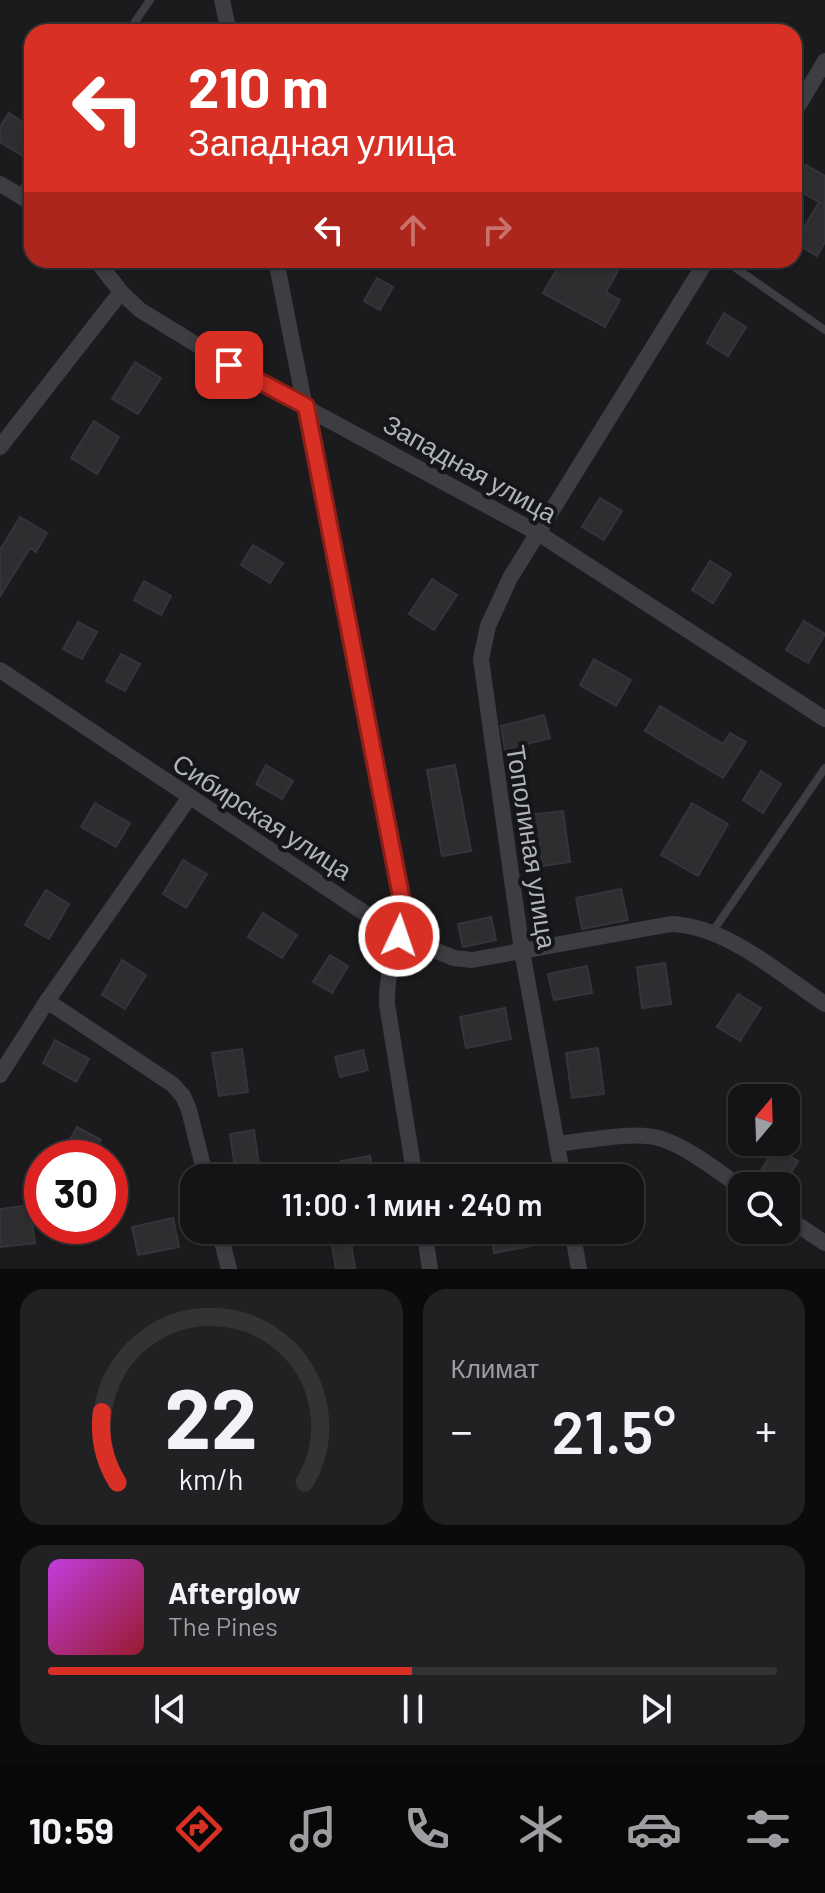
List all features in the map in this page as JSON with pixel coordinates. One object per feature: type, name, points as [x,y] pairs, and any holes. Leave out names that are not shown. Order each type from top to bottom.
[{"type":"street","points":[[222,0],[227,24]]},
{"type":"street","points":[[802,100],[825,61]]},
{"type":"street","points":[[0,184],[24,198]]},
{"type":"street","name":"Западная улица","points":[[102,268],[140,310],[251,378],[538,533],[825,719]]},
{"type":"street","points":[[278,268],[401,896],[399,936],[386,981],[387,1004],[413,1164]]},
{"type":"street","name":"Тополиная улица","points":[[561,1164],[522,951],[481,659],[488,626],[538,533],[702,268]]},
{"type":"street","points":[[0,447],[6,426],[121,292]]},
{"type":"street","name":"Сибирская улица","points":[[0,670],[399,936],[454,958],[472,960],[671,924],[692,925],[713,931],[825,1004]]},
{"type":"street","points":[[0,1075],[47,1001],[189,798]]},
{"type":"street","points":[[47,1001],[172,1084],[183,1096],[202,1164]]},
{"type":"street","points":[[557,1144],[640,1136],[659,1138],[678,1146],[728,1179]]},
{"type":"street","points":[[800,1226],[825,1243]]},
{"type":"street","points":[[223,1244],[229,1269]]},
{"type":"street","points":[[426,1244],[430,1269]]},
{"type":"street","points":[[575,1244],[579,1269]]},
{"type":"lane","points":[[134,24],[150,0]]},
{"type":"lane","points":[[736,268],[825,330]]},
{"type":"lane","points":[[713,931],[825,768]]},
{"type":"building","points":[[9,113],[24,123],[24,157],[0,142],[0,127]]},
{"type":"building","points":[[806,165],[825,176],[825,242],[817,256],[802,247],[802,231],[819,202],[802,192],[802,173]]},
{"type":"building","points":[[557,268],[620,268],[606,292],[620,300],[605,327],[543,293]]},
{"type":"building","points":[[377,278],[393,287],[380,310],[364,301]]},
{"type":"building","points":[[724,313],[746,327],[728,356],[707,343]]},
{"type":"building","points":[[135,362],[161,378],[138,414],[112,399]]},
{"type":"building","points":[[94,421],[119,437],[97,474],[71,458]]},
{"type":"building","points":[[600,498],[622,511],[604,540],[582,527]]},
{"type":"building","points":[[20,517],[47,533],[36,552],[30,548],[0,596],[0,550]]},
{"type":"building","points":[[253,545],[283,563],[270,583],[241,565]]},
{"type":"building","points":[[710,561],[731,574],[713,603],[692,590]]},
{"type":"building","points":[[432,579],[457,595],[434,630],[409,614]]},
{"type":"building","points":[[144,581],[171,596],[161,615],[134,600]]},
{"type":"building","points":[[804,621],[825,634],[808,663],[786,650]]},
{"type":"building","points":[[78,622],[97,632],[82,659],[63,649]]},
{"type":"building","points":[[121,654],[140,664],[125,691],[106,681]]},
{"type":"building","points":[[594,659],[631,680],[616,706],[580,685]]},
{"type":"building","points":[[660,706],[723,744],[730,733],[746,742],[723,778],[645,731]]},
{"type":"building","points":[[544,715],[550,738],[505,750],[501,726]]},
{"type":"building","points":[[266,765],[293,781],[282,799],[256,784]]},
{"type":"building","points":[[455,765],[471,851],[442,856],[427,770]]},
{"type":"building","points":[[761,771],[781,784],[763,813],[743,800]]},
{"type":"building","points":[[95,803],[130,823],[116,847],[81,827]]},
{"type":"building","points":[[692,803],[728,824],[698,876],[661,855]]},
{"type":"building","points":[[563,811],[570,862],[535,867],[528,815]]},
{"type":"building","points":[[183,860],[207,874],[186,908],[163,894]]},
{"type":"building","points":[[621,889],[628,920],[582,929],[576,898]]},
{"type":"building","points":[[46,890],[69,904],[49,939],[25,925]]},
{"type":"building","points":[[263,913],[297,935],[282,958],[248,937]]},
{"type":"building","points":[[491,917],[496,940],[463,947],[458,924]]},
{"type":"building","points":[[330,955],[348,966],[332,993],[313,982]]},
{"type":"building","points":[[122,960],[146,975],[125,1009],[102,995]]},
{"type":"building","points":[[665,963],[671,1004],[642,1008],[637,967]]},
{"type":"building","points":[[587,966],[592,993],[554,1000],[548,974]]},
{"type":"building","points":[[738,994],[761,1008],[740,1041],[717,1027]]},
{"type":"building","points":[[505,1008],[511,1039],[466,1048],[460,1017]]},
{"type":"building","points":[[55,1040],[89,1059],[76,1082],[43,1063]]},
{"type":"building","points":[[598,1048],[604,1094],[572,1098],[566,1053]]},
{"type":"building","points":[[242,1049],[248,1092],[219,1096],[212,1053]]},
{"type":"building","points":[[363,1050],[368,1070],[340,1077],[335,1057]]},
{"type":"building","points":[[77,1127],[101,1140],[70,1140]]},
{"type":"building","points":[[254,1130],[259,1164],[234,1164],[230,1134]]},
{"type":"building","points":[[370,1156],[371,1164],[341,1164],[341,1161]]},
{"type":"building","points":[[770,1156],[790,1156],[798,1161],[791,1172],[760,1172]]},
{"type":"building","points":[[24,1206],[26,1244],[0,1247],[0,1209]]},
{"type":"building","points":[[173,1218],[179,1247],[138,1255],[132,1227]]},
{"type":"building","points":[[351,1244],[355,1269],[336,1269],[332,1245]]},
{"type":"building","points":[[492,1244],[531,1246],[494,1253]]},
{"type":"route","points":[[229,365],[306,406],[401,896],[399,936]]}]
